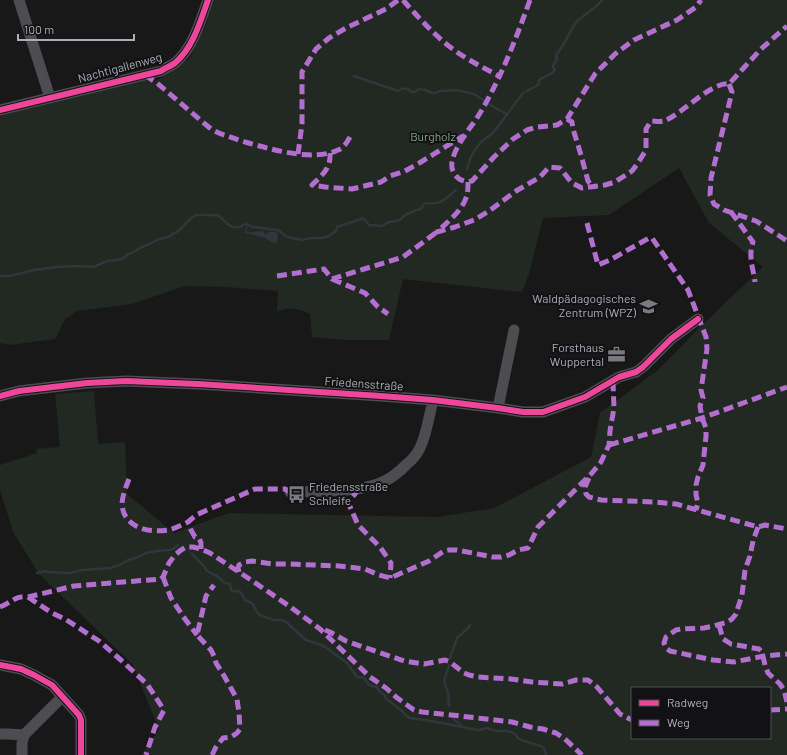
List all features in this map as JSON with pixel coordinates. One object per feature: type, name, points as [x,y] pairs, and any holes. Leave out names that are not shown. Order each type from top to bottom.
[{"type":"street","points":[[20,0],[50,98]]},
{"type":"street","name":"Nachtigallenweg","points":[[0,110],[161,71],[174,64],[184,54],[190,44],[208,0]]},
{"type":"street","name":"Friedensstraße","points":[[0,396],[19,391],[79,384],[126,381],[198,384],[433,400],[523,412],[543,412],[585,397],[619,377],[640,370],[671,339],[698,319]]},
{"type":"street","points":[[498,408],[514,330]]},
{"type":"street","points":[[290,492],[358,488],[380,483],[397,474],[420,448],[426,434],[433,400]]},
{"type":"street","points":[[0,665],[22,669],[52,685],[81,720],[82,755]]},
{"type":"street","points":[[22,755],[24,735],[62,697]]},
{"type":"street","points":[[0,734],[24,735]]},
{"type":"green space","name":"Burgholz","points":[[214,0],[787,0],[787,755],[141,755],[159,730],[133,665],[39,574],[13,532],[0,490],[0,465],[37,453],[36,449],[60,447],[55,394],[94,391],[98,444],[125,442],[127,494],[174,533],[229,513],[437,517],[494,508],[591,457],[600,413],[658,370],[702,325],[763,267],[709,223],[679,168],[609,215],[543,218],[529,274],[522,292],[403,279],[389,340],[346,340],[312,337],[310,314],[294,308],[277,312],[278,291],[185,286],[132,304],[77,311],[65,319],[55,339],[10,345],[0,343],[0,114],[153,78],[152,83],[189,59],[207,22]]},
{"type":"shaded area","points":[[247,225],[247,232],[263,231],[264,234],[267,234],[269,232],[276,232],[278,235],[277,243],[271,242],[266,238],[245,233]]},
{"type":"waterway","points":[[467,169],[475,150],[482,141],[493,133],[523,93],[538,85],[540,79],[554,72],[555,70],[553,67],[557,59],[556,55],[576,22],[602,0]]},
{"type":"waterway","points":[[354,76],[398,91],[405,88],[411,92],[415,92],[419,89],[432,93],[456,90],[474,94],[507,114]]},
{"type":"waterway","points":[[0,276],[10,276],[34,270],[57,267],[93,267],[107,261],[124,258],[128,254],[159,239],[171,236],[179,231],[190,219],[197,215],[217,215],[228,224],[236,228],[245,224],[253,227],[278,230],[287,237],[302,240],[329,236],[336,232],[337,227],[361,219],[364,219],[369,225],[382,226],[389,222],[400,220],[405,215],[421,209],[426,203],[440,202],[456,190]]},
{"type":"waterway","points":[[37,573],[45,571],[69,573],[83,570],[110,568],[146,553],[169,550],[178,545]]},
{"type":"waterway","points":[[192,554],[207,571],[217,576],[225,583],[230,584],[232,591],[239,591],[245,600],[252,603],[260,615],[273,620],[281,620],[286,622],[306,640],[324,646],[347,663],[357,677],[364,678],[369,685],[377,687],[379,691],[385,695],[386,699],[409,718],[479,730],[487,728],[496,731],[512,732],[521,740],[544,748],[546,755]]},
{"type":"waterway","points":[[450,658],[457,638],[470,625]]},
{"type":"waterway","points":[[449,665],[444,681],[448,692],[449,706]]},
{"type":"waterway","points":[[453,718],[461,726]]},
{"type":"marked path","points":[[298,154],[302,124],[302,72],[316,49],[329,38],[346,28],[386,9],[398,0]]},
{"type":"marked path","points":[[403,0],[428,27],[450,47],[499,76]]},
{"type":"marked path","points":[[530,0],[512,49],[496,84],[455,153],[452,162],[454,174],[464,181],[472,181],[513,139],[527,130],[537,127],[557,125],[567,119],[595,74],[615,54],[634,40],[677,20],[696,7],[701,0]]},
{"type":"marked path","points":[[468,182],[467,194],[461,208],[437,232],[474,220],[516,191],[540,177],[549,167],[560,168],[572,183],[582,188],[615,182],[632,171],[646,150],[646,129],[651,121],[664,121],[671,118],[705,93],[722,84],[729,84],[761,49],[787,26]]},
{"type":"marked path","points":[[145,75],[157,83],[211,129],[223,135],[245,142],[279,151],[304,155],[316,155],[342,148],[350,137]]},
{"type":"marked path","points":[[729,84],[732,92],[711,178],[710,195],[714,204],[724,210],[756,221],[787,241]]},
{"type":"marked path","points":[[567,119],[572,122],[588,181],[592,186]]},
{"type":"marked path","points":[[330,153],[327,168],[312,185],[352,189],[381,182],[390,176],[405,171],[463,136]]},
{"type":"marked path","points":[[731,212],[753,242],[751,262],[755,282]]},
{"type":"marked path","points":[[587,223],[598,265],[649,238],[652,238],[688,290],[706,337],[707,349],[701,390],[703,398],[700,406],[702,418],[706,428],[706,436],[703,465],[696,485],[698,503],[696,510]]},
{"type":"marked path","points":[[277,276],[324,269],[332,279],[403,257],[437,232]]},
{"type":"marked path","points":[[332,279],[365,293],[378,307],[388,314]]},
{"type":"marked path","points":[[239,572],[239,565],[252,561],[273,564],[339,566],[365,569],[390,578],[429,561],[444,551],[457,550],[493,557],[501,557],[518,550],[528,548],[538,527],[601,462],[609,445],[614,408],[613,382]]},
{"type":"marked path","points":[[609,445],[702,418],[787,387]]},
{"type":"marked path","points":[[589,478],[585,487],[586,494],[589,497],[601,500],[676,504],[758,527],[765,525],[787,529]]},
{"type":"marked path","points":[[129,479],[123,495],[122,505],[127,519],[132,524],[153,531],[161,531],[173,529],[188,522]]},
{"type":"marked path","points":[[358,488],[348,502],[358,525],[380,547],[391,563],[390,578]]},
{"type":"marked path","points":[[201,549],[199,538],[195,537],[188,522],[196,515],[255,489],[285,489],[290,492]]},
{"type":"marked path","points":[[758,527],[745,570],[742,595],[736,614],[732,619],[727,622],[704,628],[676,630],[666,637],[664,643],[666,648],[670,651],[713,660],[734,662],[764,656],[787,654]]},
{"type":"marked path","points":[[0,607],[20,597],[28,597],[74,586],[161,579],[169,563],[181,550],[186,547],[201,549],[210,553],[254,582],[320,629],[370,677],[414,710],[512,722],[543,729],[556,733],[565,739],[582,755]]},
{"type":"marked path","points":[[163,577],[171,598],[197,635]]},
{"type":"marked path","points":[[212,755],[223,738],[231,737],[240,729],[237,699],[216,663],[211,650],[197,635],[206,596],[214,585]]},
{"type":"marked path","points":[[28,597],[99,641],[147,684],[164,710],[155,727],[146,755]]},
{"type":"marked path","points":[[719,625],[723,639],[731,644],[759,649],[762,652],[768,673],[784,690],[787,702]]},
{"type":"marked path","points":[[325,630],[346,641],[404,661],[424,664],[445,660],[464,673],[478,677],[562,684],[576,680],[588,680],[597,687],[620,714],[631,720]]},
{"type":"marked path","points":[[771,710],[787,709]]},
{"type":"cycle path","points":[[0,110],[161,71],[175,63],[187,50],[199,26],[208,0]]},
{"type":"cycle path","points":[[0,396],[19,391],[87,383],[126,381],[198,384],[381,396],[433,400],[523,412],[543,412],[585,397],[619,377],[636,372],[671,339],[698,319]]},
{"type":"cycle path","points":[[0,665],[21,669],[52,685],[79,715],[81,720],[81,755]]},
{"type":"place","name":"Waldpädagogisches Zentrum (WPZ)","points":[[649,306]]},
{"type":"place","name":"Forsthaus Wuppertal","points":[[617,355]]},
{"type":"place","name":"Friedensstraße Schleife","points":[[296,494]]}]
